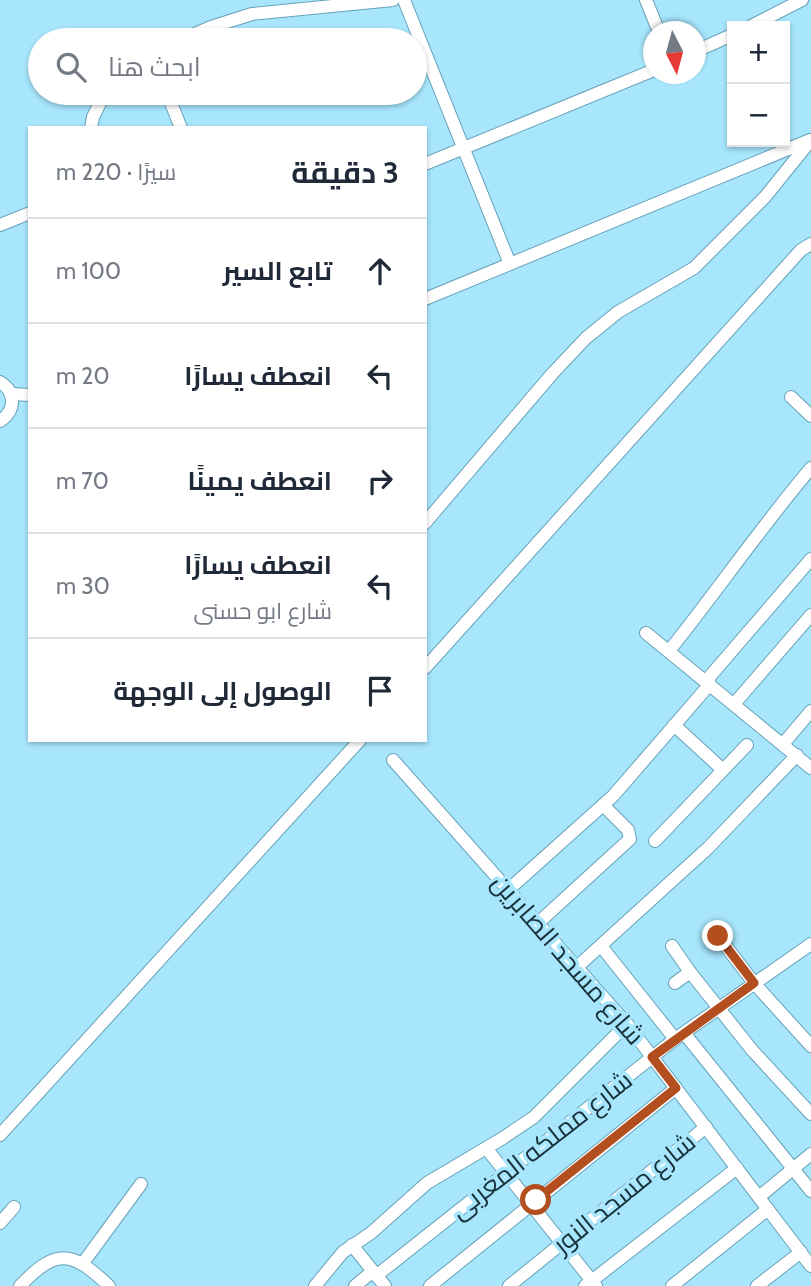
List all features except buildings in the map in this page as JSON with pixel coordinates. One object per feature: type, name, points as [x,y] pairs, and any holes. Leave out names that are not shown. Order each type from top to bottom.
[{"type":"street","points":[[209,28],[252,14],[393,0]]},
{"type":"street","points":[[404,0],[415,28]]},
{"type":"street","points":[[646,0],[655,21]]},
{"type":"street","points":[[761,21],[802,0]]},
{"type":"street","points":[[706,46],[727,37]]},
{"type":"street","points":[[427,58],[510,264]]},
{"type":"street","points":[[427,163],[643,74]]},
{"type":"street","points":[[91,126],[99,105]]},
{"type":"street","points":[[172,105],[180,126]]},
{"type":"street","points":[[427,298],[810,140]]},
{"type":"street","points":[[427,521],[586,338],[618,312],[694,268],[765,197],[810,140]]},
{"type":"street","points":[[0,225],[28,214]]},
{"type":"street","points":[[427,666],[801,250],[811,244]]},
{"type":"street","points":[[0,382],[12,394],[28,395]]},
{"type":"street","points":[[0,421],[12,407],[12,394]]},
{"type":"street","points":[[791,397],[811,416]]},
{"type":"street","points":[[669,652],[772,514],[811,468]]},
{"type":"street","points":[[508,890],[603,805],[674,725],[811,559]]},
{"type":"street","points":[[734,704],[811,615]]},
{"type":"street","points":[[646,633],[811,768]]},
{"type":"street","points":[[783,744],[811,710]]},
{"type":"street","points":[[674,725],[723,770]]},
{"type":"street","points":[[0,1135],[358,742]]},
{"type":"street","points":[[655,841],[747,745]]},
{"type":"street","points":[[577,967],[708,848],[797,755]]},
{"type":"street","name":"شارع مسجد الصابرين","points":[[393,760],[627,1024],[811,1266]]},
{"type":"street","points":[[538,923],[631,839],[628,830],[603,805]]},
{"type":"street","points":[[718,936],[754,983],[811,1046]]},
{"type":"street","points":[[601,946],[811,1191]]},
{"type":"street","points":[[672,946],[752,1050],[811,1114]]},
{"type":"street","name":"شارع مملكه المغربى","points":[[355,1286],[378,1278],[679,1036],[754,983],[808,951]]},
{"type":"street","points":[[675,983],[690,972]]},
{"type":"street","points":[[315,1286],[334,1260],[371,1233],[427,1183],[534,1117],[627,1024]]},
{"type":"street","points":[[430,1286],[676,1088]]},
{"type":"street","name":"شارع مسجد النور","points":[[509,1286],[706,1127]]},
{"type":"street","points":[[486,1148],[562,1243],[591,1284],[737,1168]]},
{"type":"street","points":[[759,1197],[811,1154]]},
{"type":"street","points":[[83,1263],[141,1184]]},
{"type":"street","points":[[0,1223],[14,1207]]},
{"type":"street","points":[[672,1286],[768,1209]]},
{"type":"street","points":[[352,1245],[378,1278]]},
{"type":"street","points":[[757,1286],[800,1252]]},
{"type":"street","points":[[27,1284],[37,1268],[57,1258],[69,1258],[83,1263],[110,1286]]},
{"type":"route","points":[[536,1200],[676,1088],[652,1057],[754,983],[718,936]]}]
